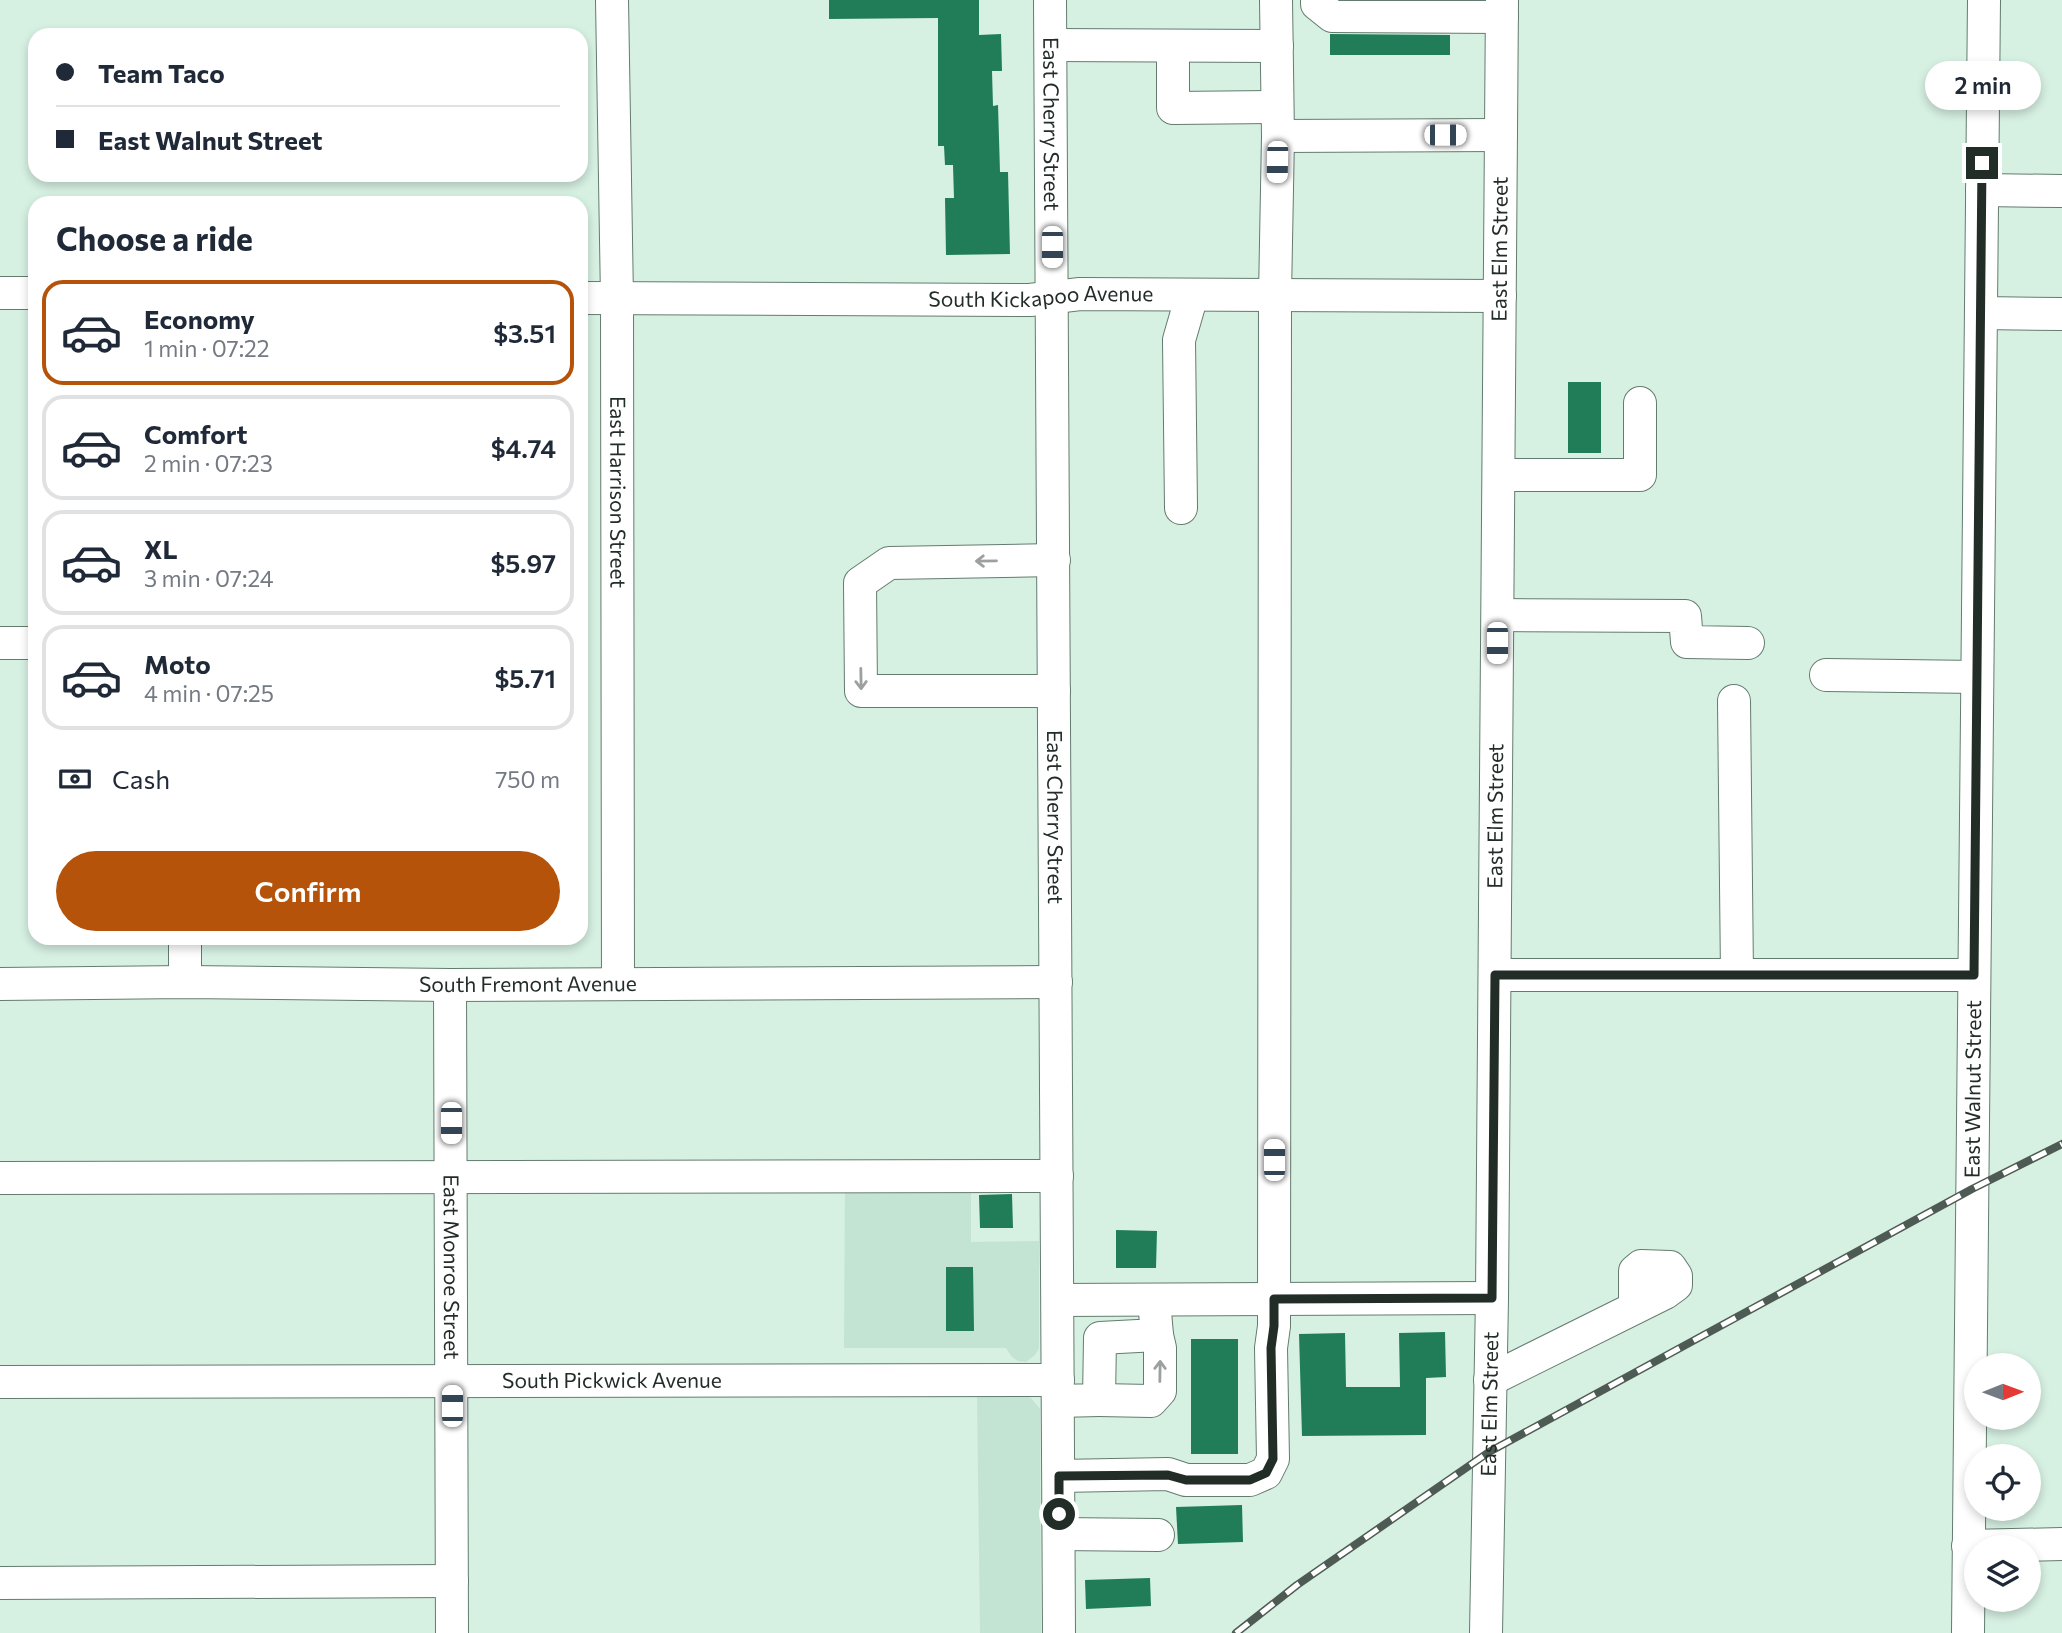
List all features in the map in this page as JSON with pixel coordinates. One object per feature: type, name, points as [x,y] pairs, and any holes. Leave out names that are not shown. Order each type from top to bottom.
[{"type":"street","name":"East Harrison Street","points":[[612,0],[617,299],[618,983]]},
{"type":"street","name":"East Cherry Street","points":[[1050,0],[1059,1633]]},
{"type":"street","points":[[1059,1476],[1168,1475],[1186,1480],[1250,1480],[1266,1473],[1273,1459],[1271,1348],[1274,1326],[1276,0]]},
{"type":"street","points":[[1317,0],[1317,4],[1332,16],[1502,8]]},
{"type":"street","name":"East Walnut Street","points":[[1968,1535],[1984,0]]},
{"type":"street","name":"East Elm Street","points":[[1486,1633],[1492,1298],[1502,8]]},
{"type":"street","points":[[1051,45],[1277,46]]},
{"type":"street","points":[[1173,46],[1173,108],[1277,121],[1501,135]]},
{"type":"street","points":[[1982,190],[2062,191]]},
{"type":"street","points":[[0,293],[28,293]]},
{"type":"street","name":"South Kickapoo Avenue","points":[[588,298],[1030,300],[1080,294],[1500,296]]},
{"type":"street","points":[[1181,508],[1179,340],[1192,295]]},
{"type":"street","points":[[1981,313],[2062,314]]},
{"type":"street","points":[[1499,475],[1640,475],[1640,403]]},
{"type":"street","points":[[1054,560],[889,563],[860,583],[861,691],[1054,691]]},
{"type":"street","points":[[1498,615],[1685,616],[1687,642],[1748,643]]},
{"type":"street","points":[[0,642],[28,643]]},
{"type":"street","points":[[1826,675],[1977,677]]},
{"type":"street","points":[[1734,701],[1737,975]]},
{"type":"street","points":[[185,945],[185,982]]},
{"type":"street","points":[[1495,975],[1974,975]]},
{"type":"street","name":"South Fremont Avenue","points":[[0,984],[1056,982]]},
{"type":"street","name":"East Monroe Street","points":[[450,985],[453,1633]]},
{"type":"street","points":[[0,1178],[1057,1176]]},
{"type":"street","points":[[1058,1300],[1492,1298]]},
{"type":"street","name":"South Pickwick Avenue","points":[[0,1382],[452,1382],[1058,1390],[1099,1400],[1151,1401],[1160,1391],[1160,1348],[1154,1300]]},
{"type":"street","points":[[1490,1380],[1635,1308]]},
{"type":"street","points":[[1099,1400],[1100,1338],[1157,1335]]},
{"type":"street","points":[[1059,1534],[1158,1535]]},
{"type":"street","points":[[2041,1544],[2062,1544]]},
{"type":"street","points":[[0,1583],[452,1581]]},
{"type":"street","name":"East Walnut Street","points":[[1968,1612],[1968,1633]]},
{"type":"shaded area","points":[[971,1183],[971,1242],[1039,1241],[1039,1348],[1035,1355],[1026,1362],[1012,1357],[1006,1348],[844,1348],[845,1186]]},
{"type":"shaded area","points":[[1024,1395],[1031,1398],[1040,1409],[1041,1633],[980,1633],[977,1396]]},
{"type":"building","points":[[829,0],[979,0],[979,35],[1001,34],[1002,71],[992,71],[993,106],[998,105],[1000,172],[1008,172],[1010,254],[946,255],[945,198],[954,198],[953,165],[945,165],[944,146],[938,146],[938,18],[829,19]]},
{"type":"building","points":[[1330,34],[1450,35],[1450,55],[1330,55]]},
{"type":"building","points":[[1568,382],[1601,382],[1601,453],[1568,453]]},
{"type":"building","points":[[1012,1194],[1013,1228],[980,1228],[979,1195]]},
{"type":"building","points":[[1116,1230],[1157,1231],[1156,1268],[1116,1268]]},
{"type":"building","points":[[946,1267],[973,1267],[974,1331],[946,1331]]},
{"type":"building","points":[[1445,1332],[1446,1377],[1426,1378],[1426,1435],[1302,1436],[1299,1334],[1345,1333],[1346,1387],[1400,1387],[1399,1333]]},
{"type":"building","points":[[1191,1339],[1238,1339],[1238,1454],[1191,1454]]},
{"type":"building","points":[[1242,1505],[1243,1542],[1178,1544],[1176,1507]]},
{"type":"building","points":[[1150,1578],[1151,1606],[1086,1609],[1085,1580]]},
{"type":"railway","points":[[1236,1633],[1297,1585],[1489,1452],[1972,1189],[2062,1144]]},
{"type":"route","points":[[1059,1514],[1059,1476],[1168,1475],[1186,1480],[1250,1480],[1266,1473],[1273,1459],[1271,1348],[1274,1299],[1492,1298],[1495,975],[1974,975],[1982,163]]}]
